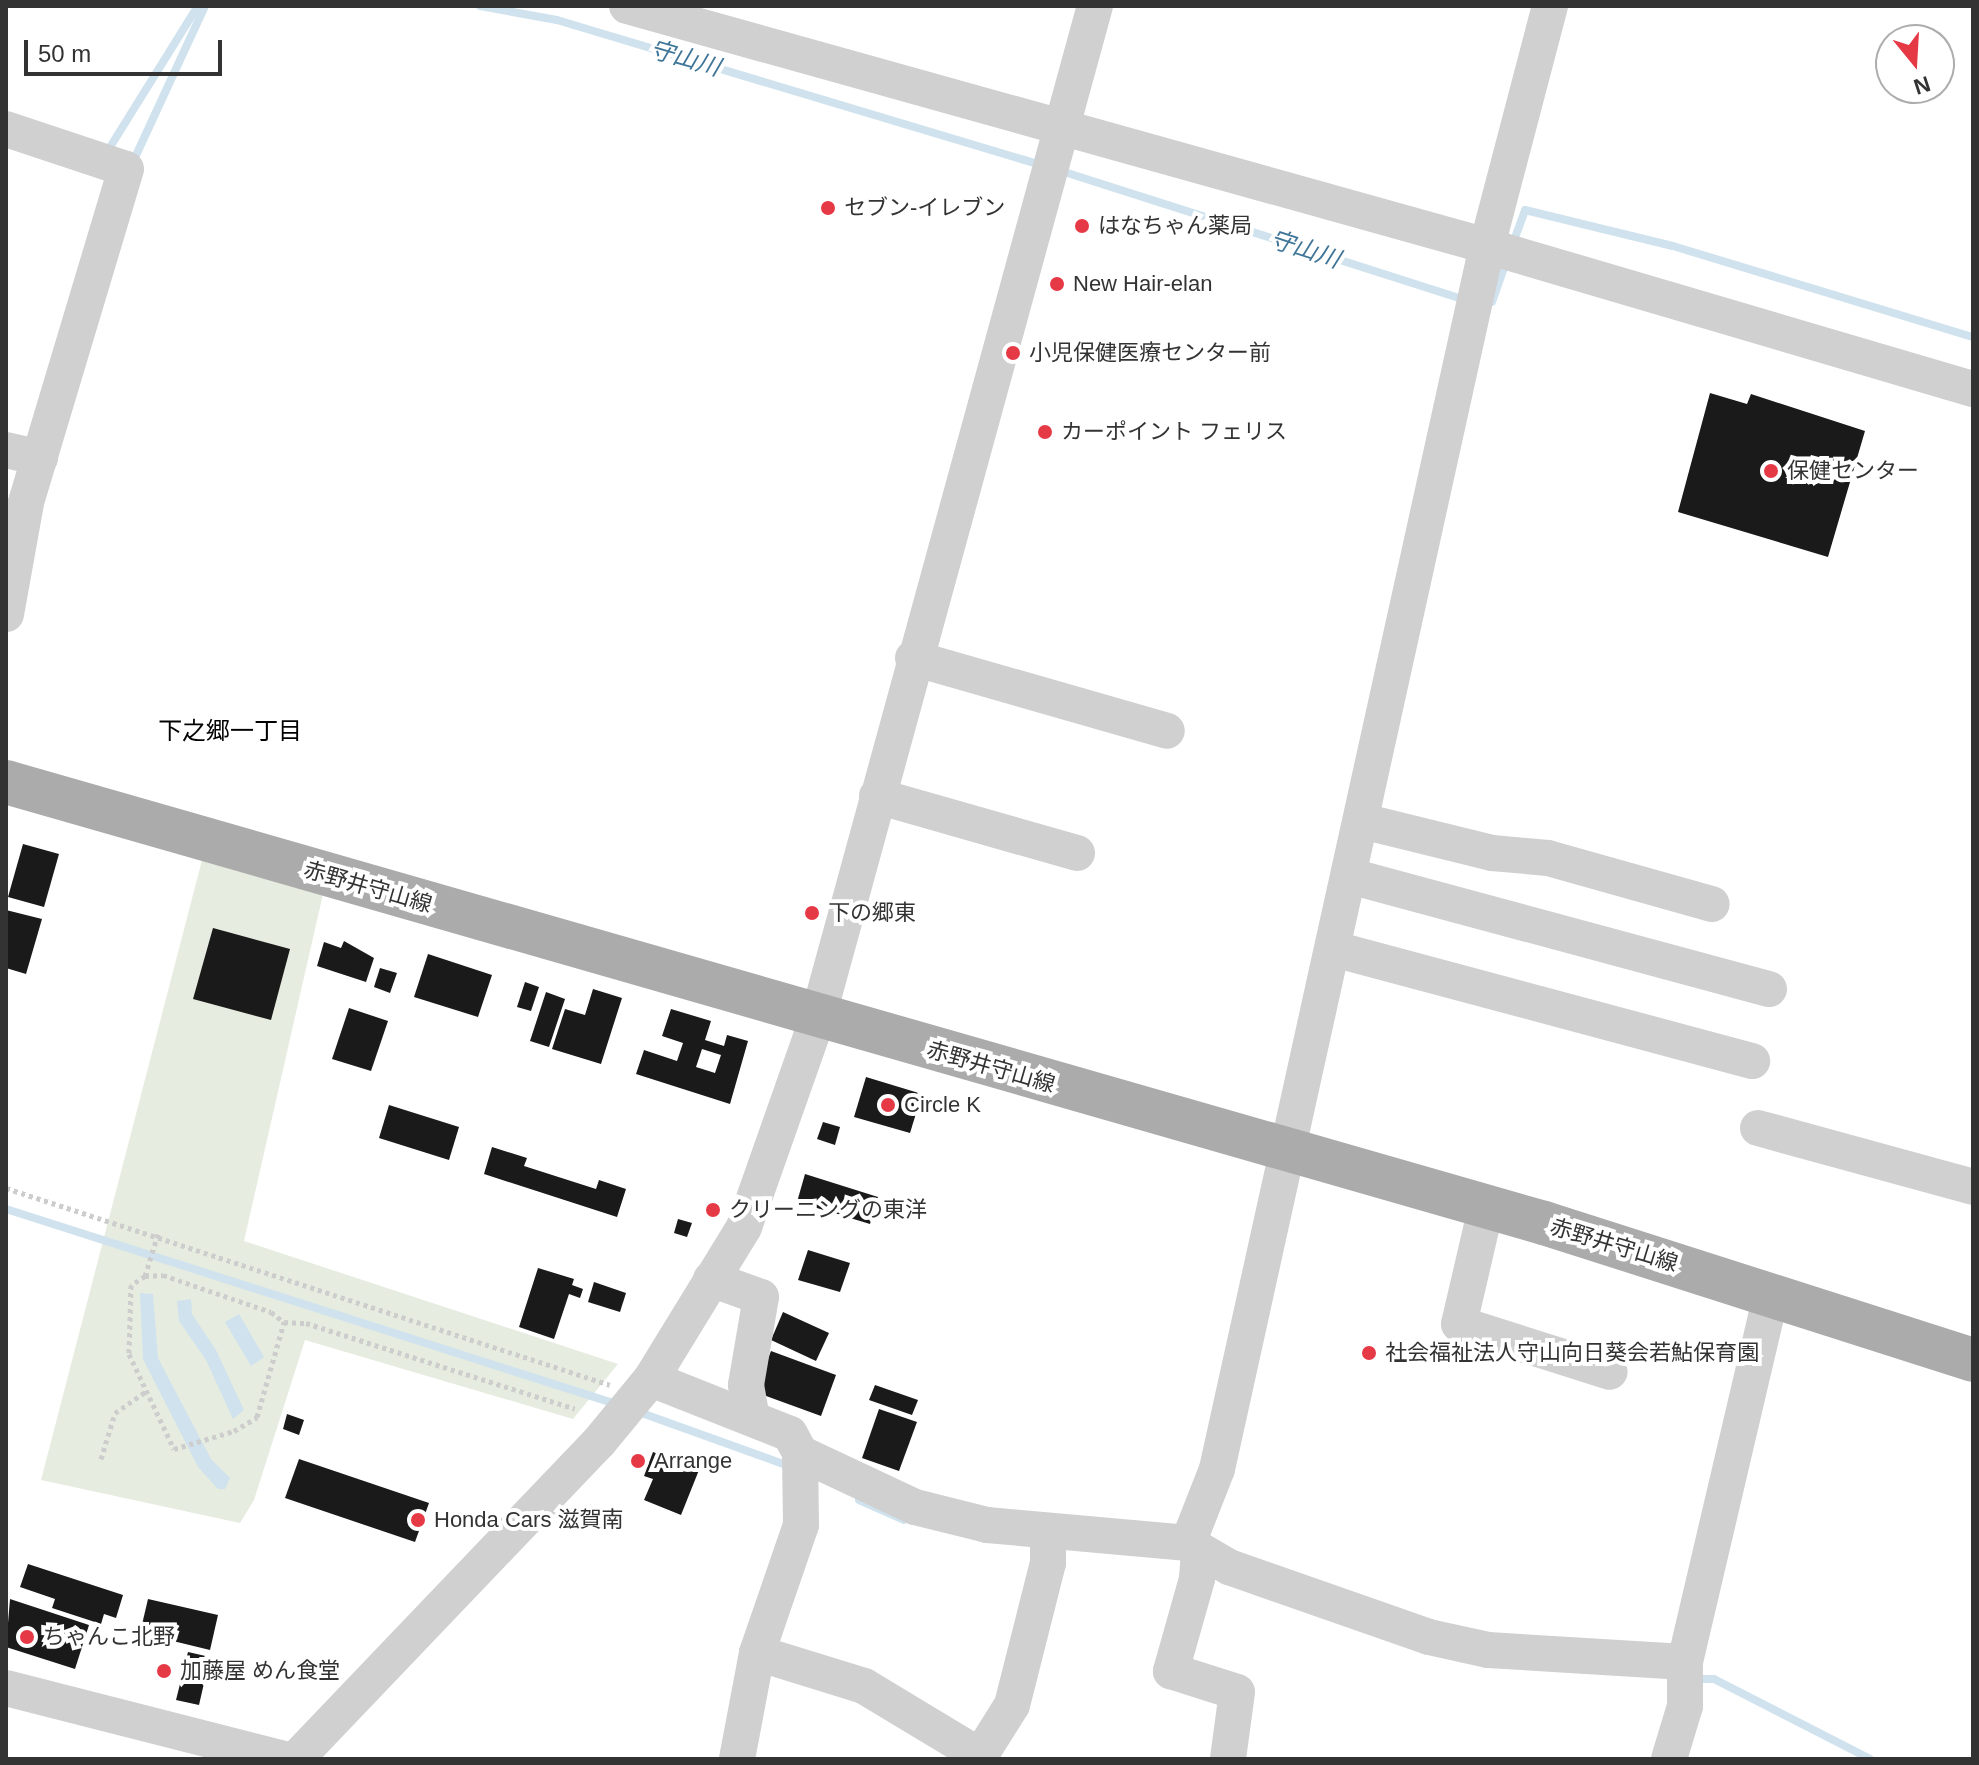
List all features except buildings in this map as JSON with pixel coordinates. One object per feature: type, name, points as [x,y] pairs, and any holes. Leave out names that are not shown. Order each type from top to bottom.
[{"type":"main road","name":"赤野井守山線","points":[[6,782],[1289,1154],[1486,1208],[1771,1294],[1973,1360]]},
{"type":"street","points":[[627,6],[1487,246],[1973,389]]},
{"type":"street","points":[[296,1759],[499,1551],[645,1387],[744,1227],[763,1181],[818,1017],[913,658],[1064,130],[1095,6]]},
{"type":"street","points":[[1228,1759],[1237,1692],[1171,1671],[1289,1154],[1487,246],[1550,6]]},
{"type":"street","points":[[6,129],[126,169],[23,454],[6,614]]},
{"type":"street","points":[[913,658],[1167,731]]},
{"type":"street","points":[[877,796],[1077,853]]},
{"type":"street","points":[[1362,821],[1492,853],[1548,858],[1712,904]]},
{"type":"street","points":[[1350,876],[1769,989]]},
{"type":"street","points":[[1334,949],[1752,1061]]},
{"type":"street","points":[[1758,1128],[1973,1187]]},
{"type":"street","points":[[1486,1208],[1459,1324],[1610,1372]]},
{"type":"street","points":[[711,1279],[761,1297],[746,1385],[751,1414]]},
{"type":"street","points":[[1669,1759],[1685,1706],[1685,1662],[1771,1294]]},
{"type":"street","points":[[645,1387],[751,1414],[790,1434],[801,1464],[801,1525],[757,1653],[737,1759]]},
{"type":"street","points":[[801,1464],[915,1507],[987,1525],[1048,1545],[1195,1557],[1429,1637],[1488,1650],[1685,1662]]},
{"type":"street","points":[[757,1653],[864,1686],[980,1756],[1012,1705],[1048,1545]]},
{"type":"street","points":[[6,1688],[285,1759]]},
{"type":"path","points":[[6,1188],[158,1234],[321,1294],[645,1387]]},
{"type":"path","points":[[158,1234],[145,1276],[131,1285],[129,1354],[174,1449],[234,1431],[257,1417],[284,1322]]},
{"type":"path","points":[[145,1276],[190,1284],[271,1312],[284,1322],[306,1323],[575,1409]]},
{"type":"path","points":[[101,1459],[115,1413],[146,1391]]},
{"type":"shaded area","points":[[202,860],[323,894],[244,1241],[618,1364],[573,1419],[305,1340],[254,1500],[240,1523],[41,1480]]},
{"type":"water","points":[[140,1293],[153,1294],[158,1358],[211,1459],[230,1478],[225,1489],[218,1489],[198,1467],[143,1359]]},
{"type":"water","points":[[191,1299],[192,1314],[216,1350],[244,1410],[233,1419],[206,1360],[179,1321],[177,1301]]},
{"type":"water","points":[[239,1314],[264,1357],[251,1366],[225,1322]]},
{"type":"waterway","points":[[107,152],[198,6]]},
{"type":"waterway","name":"守山川","points":[[132,164],[205,6]]},
{"type":"waterway","name":"守山川","points":[[480,6],[557,20],[1041,165]]},
{"type":"waterway","name":"守山川","points":[[1058,170],[1468,301]]},
{"type":"waterway","name":"守山川","points":[[1512,246],[1525,210],[1673,246],[1973,337]]},
{"type":"waterway","name":"守山川","points":[[1492,302],[1506,262]]},
{"type":"waterway","points":[[6,1209],[616,1404]]},
{"type":"waterway","points":[[636,1411],[789,1466]]},
{"type":"waterway","points":[[859,1500],[904,1520]]},
{"type":"waterway","points":[[1694,1679],[1714,1679],[1870,1759]]},
{"type":"place","name":"セブン-イレブン","points":[[828,208]]},
{"type":"place","name":"はなちゃん薬局","points":[[1082,226]]},
{"type":"place","name":"New Hair-elan","points":[[1057,284]]},
{"type":"place","name":"小児保健医療センター前","points":[[1013,353]]},
{"type":"place","name":"カーポイント フェリス","points":[[1045,432]]},
{"type":"place","name":"保健センター","points":[[1771,471]]},
{"type":"place","name":"下の郷東","points":[[812,913]]},
{"type":"place","name":"Circle K","points":[[888,1105]]},
{"type":"place","name":"クリーニングの東洋","points":[[713,1210]]},
{"type":"place","name":"社会福祉法人守山向日葵会若鮎保育園","points":[[1369,1353]]},
{"type":"place","name":"Arrange","points":[[638,1461]]},
{"type":"place","name":"Honda Cars 滋賀南","points":[[418,1520]]},
{"type":"place","name":"ちゃんこ北野","points":[[27,1637]]},
{"type":"place","name":"加藤屋 めん食堂","points":[[164,1671]]},
{"type":"district","name":"下之郷一丁目","points":[[230,731]]}]
